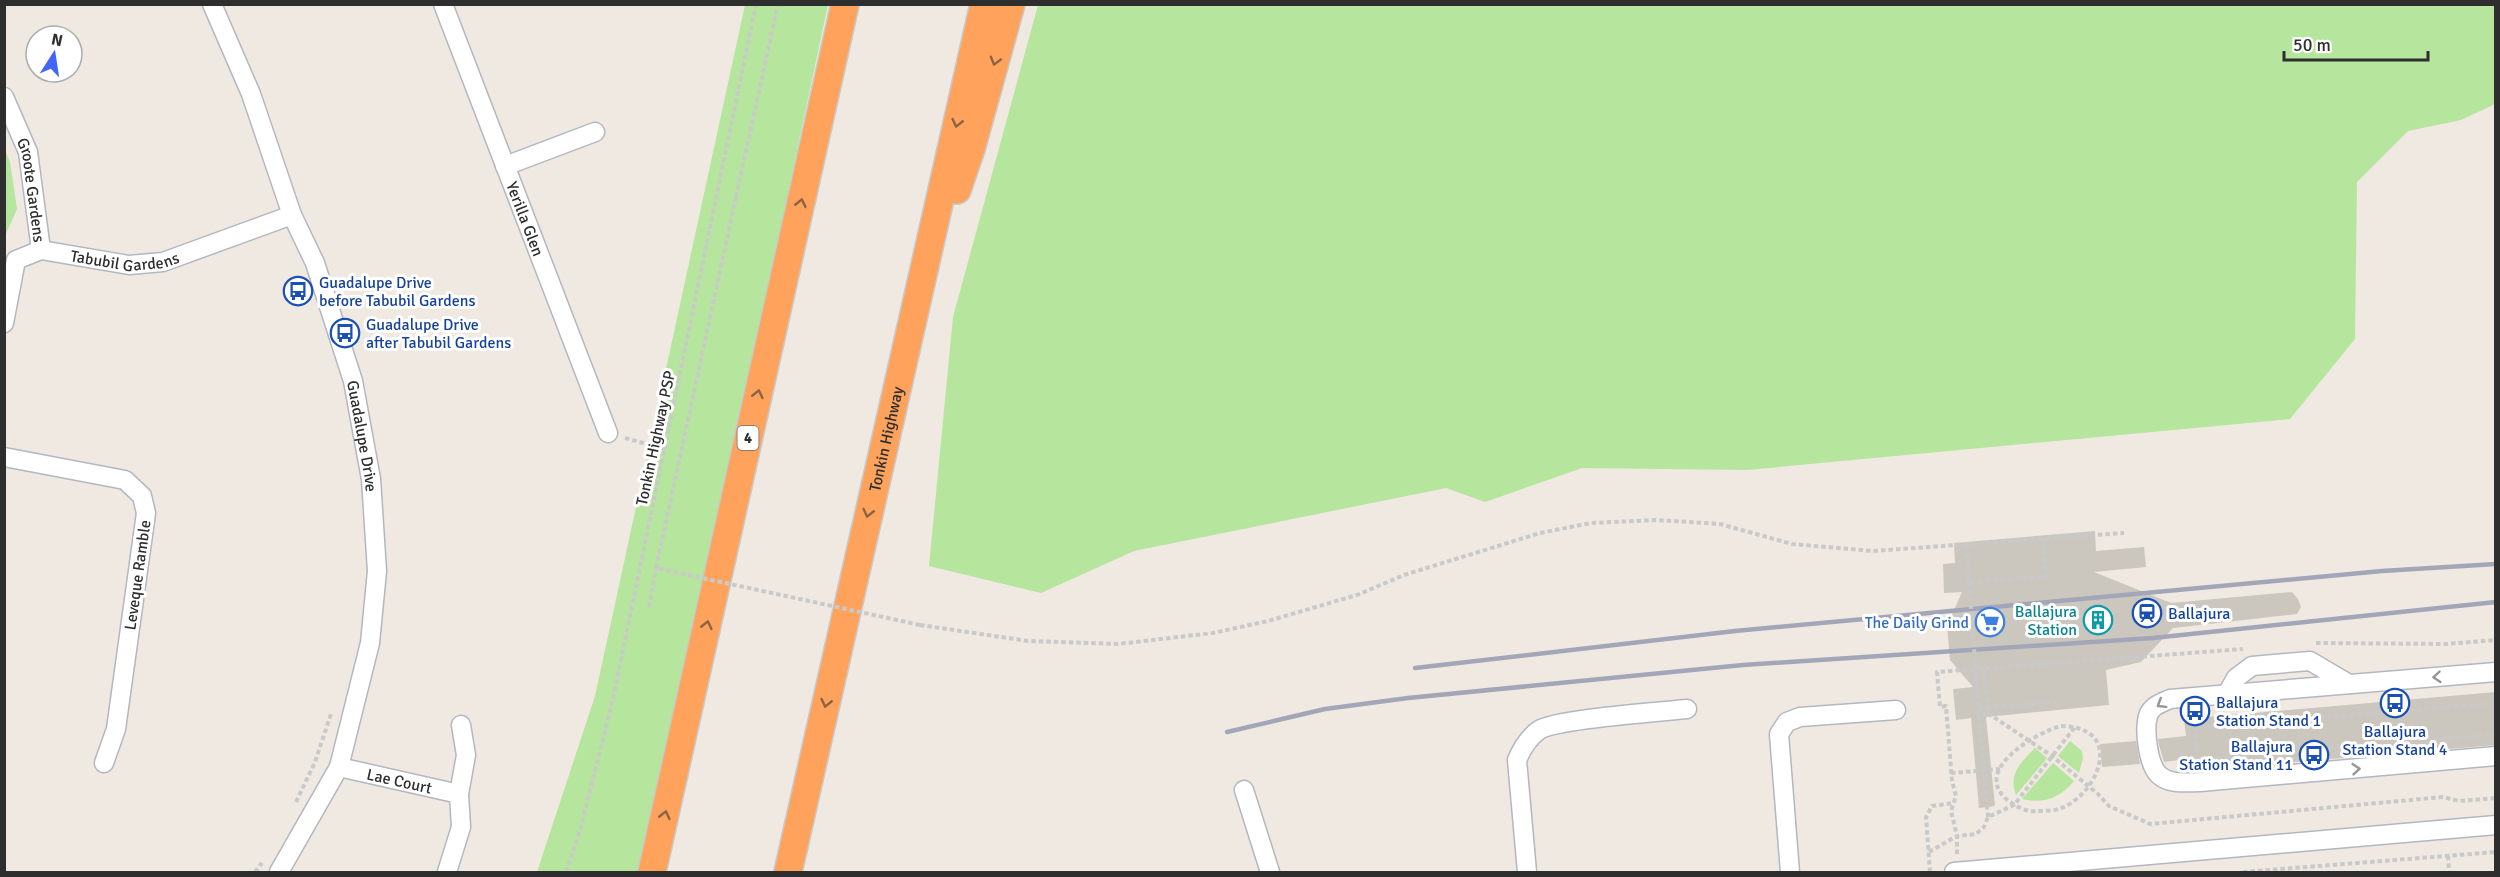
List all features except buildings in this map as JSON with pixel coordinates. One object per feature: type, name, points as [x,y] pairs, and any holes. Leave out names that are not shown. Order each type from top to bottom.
[{"type":"highway","name":"4","points":[[652,873],[845,4]]},
{"type":"highway","name":"Tonkin Highway","points":[[788,873],[984,4]]},
{"type":"highway","points":[[909,333],[971,149],[1011,4]]},
{"type":"street","name":"Guadalupe Drive","points":[[212,4],[251,94],[292,215],[315,263],[353,381],[371,479],[377,571],[370,644],[339,767],[279,873]]},
{"type":"street","name":"Yerilla Glen","points":[[443,4],[608,433]]},
{"type":"street","name":"Groote Gardens","points":[[4,97],[28,152],[42,250]]},
{"type":"street","points":[[505,166],[595,132]]},
{"type":"street","name":"Tabubil Gardens","points":[[42,250],[129,265],[163,262],[292,215]]},
{"type":"street","points":[[4,323],[16,260],[42,250]]},
{"type":"street","name":"Leveque Ramble","points":[[4,457],[125,480],[142,496],[146,513],[116,729],[104,763]]},
{"type":"street","points":[[2227,694],[2236,678],[2252,666],[2310,661],[2349,684]]},
{"type":"street","points":[[2496,672],[2170,699],[2156,705],[2148,715],[2150,762],[2159,775],[2171,782],[2200,782],[2496,756]]},
{"type":"street","points":[[1527,873],[1517,760],[1525,743],[1540,729],[1564,723],[1687,709]]},
{"type":"street","points":[[1790,873],[1779,734],[1787,722],[1800,717],[1896,710]]},
{"type":"street","points":[[447,873],[461,826],[459,794],[466,755],[461,725]]},
{"type":"street","name":"Lae Court","points":[[339,767],[459,794]]},
{"type":"street","points":[[1244,790],[1270,873]]},
{"type":"street","points":[[1954,873],[2146,864],[2496,825]]},
{"type":"path","name":"Tonkin Highway PSP","points":[[566,873],[579,834],[612,703],[756,4]]},
{"type":"path","points":[[649,606],[778,4]]},
{"type":"path","points":[[608,433],[665,449]]},
{"type":"path","points":[[656,568],[920,625],[1028,641],[1118,644],[1213,633],[1268,621],[1357,595],[1404,575],[1540,533],[1591,523],[1657,520],[1720,524],[1792,544],[1873,551],[2124,533]]},
{"type":"path","points":[[1969,582],[2046,577],[2044,539]]},
{"type":"path","points":[[1929,852],[1957,836],[1976,834],[1984,827],[1988,817],[1967,546]]},
{"type":"path","points":[[2308,644],[2446,644],[2496,640]]},
{"type":"path","points":[[1972,872],[1957,861],[1957,836],[1951,811],[1956,796],[1946,706],[1940,707],[1937,672],[2251,648]]},
{"type":"path","points":[[1984,668],[1989,714]]},
{"type":"path","points":[[1979,708],[2057,702]]},
{"type":"path","points":[[2496,703],[2195,728],[2198,760],[2496,734]]},
{"type":"path","points":[[293,808],[315,762],[333,709]]},
{"type":"path","points":[[1979,715],[1989,714],[2028,739],[2089,786],[2109,806],[2150,824],[2443,797],[2459,801],[2496,798]]},
{"type":"path","points":[[2061,726],[2075,726],[2088,731],[2098,740],[2101,755],[2089,786],[2072,802],[2058,809],[2032,811],[2014,805],[2004,798],[2000,788],[2000,770],[2015,749],[2028,739],[2061,726]]},
{"type":"path","points":[[1988,817],[2014,805],[2075,726]]},
{"type":"path","points":[[1952,773],[2000,770]]},
{"type":"path","points":[[1930,873],[1926,817],[1932,806],[1954,803]]},
{"type":"path","points":[[2243,873],[2496,852]]},
{"type":"path","points":[[255,873],[268,856]]},
{"type":"path","points":[[2448,856],[2450,873]]},
{"type":"green space","points":[[745,5],[828,5],[643,872],[537,872],[595,696]]},
{"type":"green space","points":[[1038,5],[2495,5],[2495,104],[2461,120],[2408,131],[2357,182],[2355,339],[2290,419],[1747,470],[1582,468],[1485,502],[1446,488],[1134,551],[1041,593],[929,566],[953,317]]},
{"type":"green space","points":[[5,150],[10,162],[17,209],[5,236]]},
{"type":"green space","points":[[2070,741],[2082,751],[2083,758],[2079,773],[2058,756]]},
{"type":"green space","points":[[2035,748],[2047,758],[2016,795],[2014,781],[2017,769]]},
{"type":"green space","points":[[2053,763],[2074,781],[2069,787],[2044,800],[2022,799]]},
{"type":"railway","points":[[1415,668],[1735,631],[2382,571],[2496,564]]},
{"type":"railway","points":[[1227,732],[1325,709],[1408,698],[1743,665],[2153,638],[2496,602]]},
{"type":"place","name":"Guadalupe Drive before Tabubil Gardens","points":[[298,291]]},
{"type":"place","name":"Guadalupe Drive after Tabubil Gardens","points":[[345,333]]},
{"type":"place","name":"Ballajura","points":[[2147,613]]},
{"type":"place","name":"Ballajura Station","points":[[2098,620]]},
{"type":"place","name":"The Daily Grind","points":[[1990,622]]},
{"type":"place","name":"Ballajura Station Stand 4","points":[[2395,703]]},
{"type":"place","name":"Ballajura Station Stand 1","points":[[2195,711]]},
{"type":"place","name":"Ballajura Station Stand 11","points":[[2314,755]]}]
